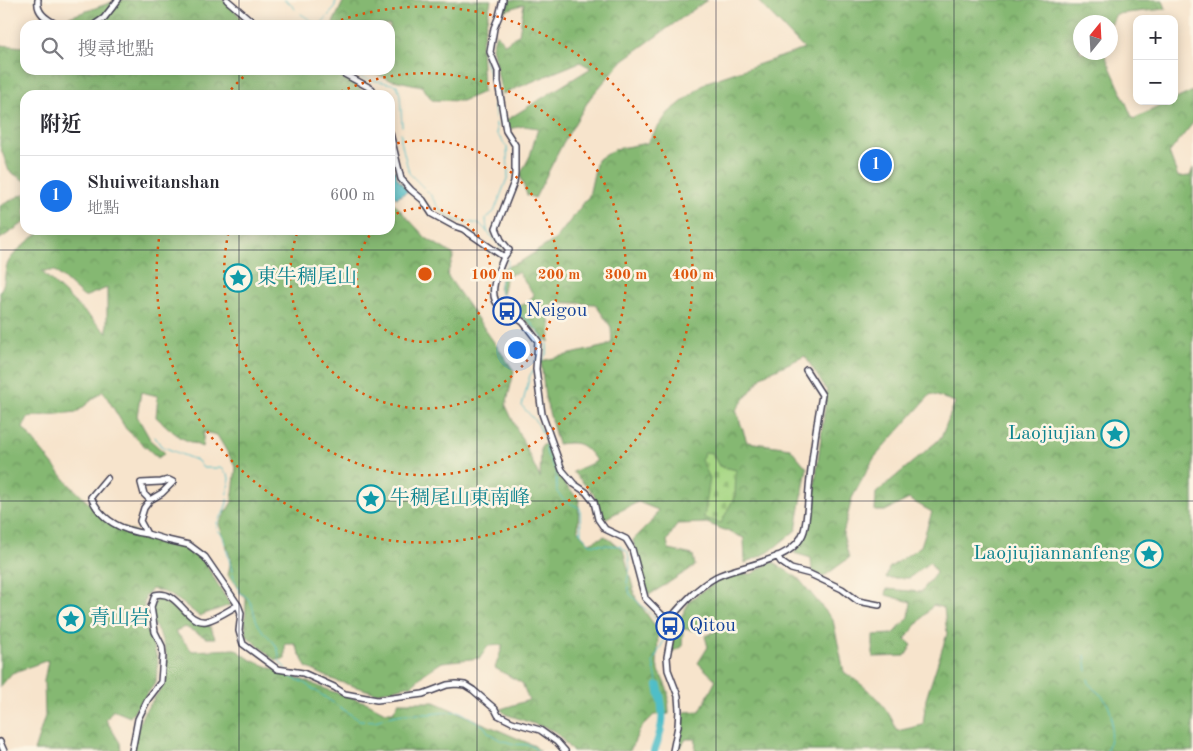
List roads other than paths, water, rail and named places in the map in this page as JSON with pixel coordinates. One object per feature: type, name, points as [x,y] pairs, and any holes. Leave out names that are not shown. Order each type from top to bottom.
[{"type":"street","points":[[38,0],[39,11],[49,20]]},
{"type":"street","points":[[101,20],[118,0]]},
{"type":"street","points":[[227,0],[250,20]]},
{"type":"street","points":[[503,0],[500,16],[494,28],[490,52],[498,71],[506,130],[516,150],[514,182],[496,228],[501,240],[509,250],[496,276],[494,287],[496,300],[501,308],[524,324],[538,341],[536,369],[540,404],[562,470],[594,502],[598,518],[605,529],[626,539],[632,549],[645,598],[668,621],[672,630],[667,657],[668,670],[678,696],[678,726],[673,751]]},
{"type":"street","points":[[346,75],[372,90]]},
{"type":"street","points":[[395,154],[401,179],[423,200],[432,214],[463,229],[504,257]]},
{"type":"street","points":[[668,621],[688,599],[714,578],[731,570],[750,566],[777,556],[795,546],[804,532],[811,462],[822,395],[806,370]]},
{"type":"street","points":[[107,478],[91,497],[96,508],[112,523],[137,532],[188,545],[205,557],[238,605],[241,614],[239,631],[243,644],[270,664],[286,671],[303,673],[345,694],[377,700],[423,694],[447,685],[464,685],[473,690],[495,709],[498,715],[512,722],[540,730],[566,751]]},
{"type":"street","points":[[148,534],[140,521],[144,508],[150,500],[162,493],[173,482],[169,480],[141,483],[144,494],[150,500]]},
{"type":"street","points":[[777,556],[790,569],[810,574],[842,589],[858,601],[879,605]]},
{"type":"street","points":[[132,751],[138,719],[148,699],[161,682],[162,646],[155,632],[151,607],[155,595],[160,594],[180,602],[184,610],[198,620],[206,621],[238,605]]},
{"type":"street","points":[[0,742],[4,751]]},
{"type":"water","points":[[395,170],[397,178],[408,191],[396,198]]},
{"type":"waterway","points":[[284,0],[295,9]]},
{"type":"waterway","points":[[324,20],[334,9],[336,0]]},
{"type":"waterway","points":[[301,14],[310,20]]},
{"type":"waterway","points":[[485,42],[484,54],[491,81]]},
{"type":"waterway","points":[[358,75],[362,78],[397,85],[400,95],[402,126]]},
{"type":"waterway","points":[[487,232],[486,218],[494,212],[508,176],[507,147],[497,134],[492,88]]},
{"type":"waterway","points":[[401,133],[401,141],[409,173],[430,194],[440,210],[455,220],[480,224],[499,244],[503,252]]},
{"type":"waterway","points":[[507,259],[508,262],[500,284],[502,302],[508,309],[529,320],[547,344],[547,353],[539,364]]},
{"type":"waterway","points":[[534,370],[530,375],[522,406],[538,424],[545,439],[547,455],[556,471],[557,492],[564,500],[580,508],[581,534],[590,544],[620,546],[628,552],[630,568],[627,583],[630,594],[664,627],[664,640],[653,662],[658,686]]},
{"type":"waterway","points":[[155,437],[161,446],[198,461],[203,468],[220,468],[228,474],[227,503],[217,523],[217,529],[223,536],[234,579],[240,593],[250,602],[258,624],[275,644],[279,654],[279,661],[286,669]]},
{"type":"waterway","points":[[1085,655],[1087,671]]},
{"type":"waterway","points":[[288,672],[289,676],[304,683],[359,720],[375,721],[403,714],[459,711],[484,726],[488,732],[501,740],[514,744],[530,745],[538,751]]},
{"type":"waterway","points":[[1088,679],[1091,686],[1100,694],[1109,707],[1111,714],[1112,721],[1107,751]]},
{"type":"waterway","points":[[654,751],[660,734],[662,719],[662,704],[658,686]]},
{"type":"place","name":"Shuiweitanshan","points":[[876,165]]},
{"type":"place","name":"東牛稠尾山","points":[[238,278]]},
{"type":"place","name":"Neigou","points":[[507,311]]},
{"type":"place","name":"Laojiujian","points":[[1115,434]]},
{"type":"place","name":"牛稠尾山東南峰","points":[[371,499]]},
{"type":"place","name":"Laojiujiannanfeng","points":[[1149,554]]},
{"type":"place","name":"青山岩","points":[[71,619]]},
{"type":"place","name":"Qitou","points":[[670,626]]}]
